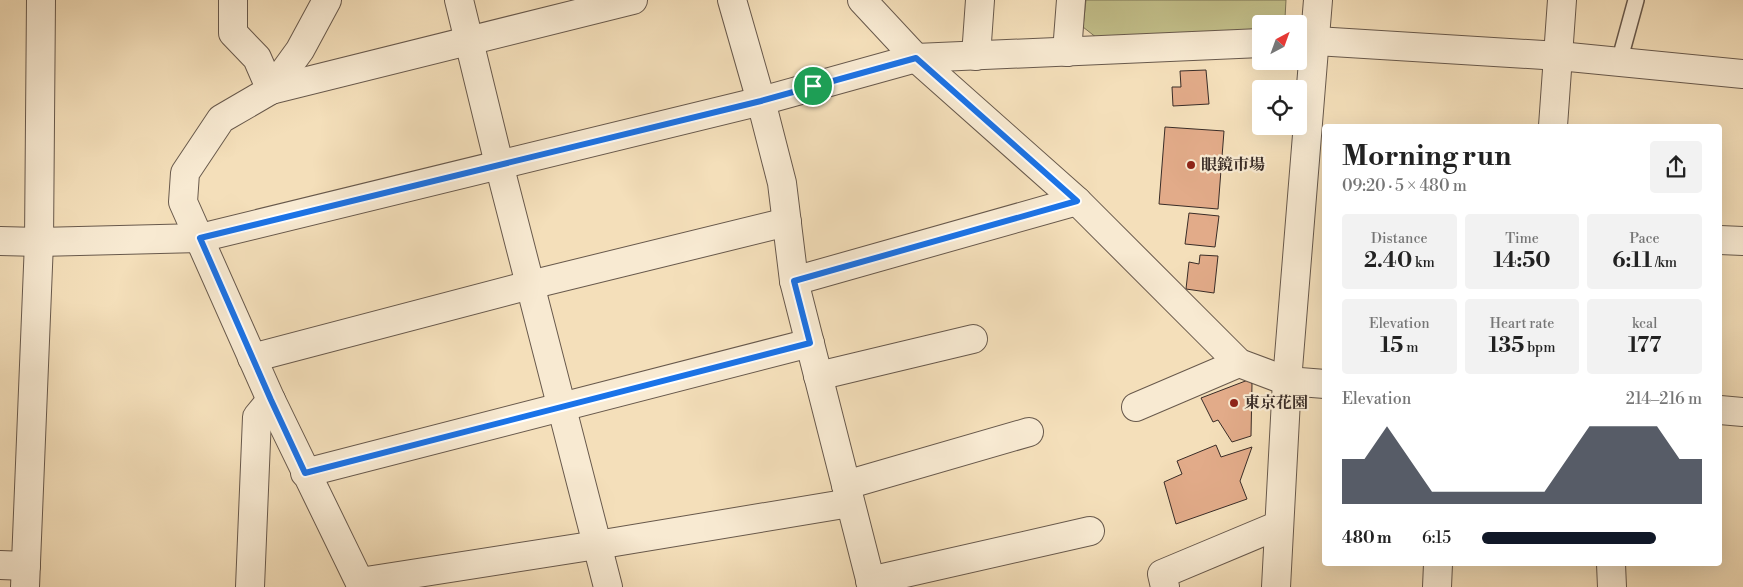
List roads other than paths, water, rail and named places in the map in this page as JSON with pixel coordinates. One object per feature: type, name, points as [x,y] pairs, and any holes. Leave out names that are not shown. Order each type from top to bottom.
[{"type":"street","points":[[17,573],[39,242],[41,0]]},
{"type":"street","points":[[233,0],[233,33],[257,58],[271,90]]},
{"type":"street","points":[[271,90],[300,50],[327,0]]},
{"type":"street","points":[[459,0],[499,164],[608,587]]},
{"type":"street","points":[[633,0],[271,90],[221,119],[185,173],[183,202],[305,473],[361,584],[597,545],[848,494],[1029,432]]},
{"type":"street","points":[[732,0],[782,183],[794,281],[871,584],[1090,531]]},
{"type":"street","points":[[862,0],[916,58],[1077,201],[1239,363],[1287,381],[1322,384]]},
{"type":"street","points":[[976,56],[980,0]]},
{"type":"street","points":[[1067,52],[1071,0]]},
{"type":"street","points":[[1308,37],[1318,0]]},
{"type":"street","points":[[1553,124],[1562,0]]},
{"type":"street","points":[[1308,41],[1559,56],[1743,74]]},
{"type":"street","points":[[0,241],[39,242],[200,238],[761,101],[916,58],[1252,43]]},
{"type":"street","points":[[1276,587],[1305,70]]},
{"type":"street","points":[[794,281],[1077,201]]},
{"type":"street","points":[[252,358],[786,222]]},
{"type":"street","points":[[1722,240],[1743,241]]},
{"type":"street","points":[[818,376],[972,339]]},
{"type":"street","points":[[305,473],[810,343]]},
{"type":"street","points":[[1136,407],[1239,363]]},
{"type":"street","points":[[250,587],[256,417],[271,400]]},
{"type":"street","points":[[1722,410],[1743,412]]},
{"type":"street","points":[[1165,587],[1162,574],[1279,525]]},
{"type":"street","points":[[1437,587],[1438,566]]},
{"type":"street","points":[[1611,566],[1612,587]]},
{"type":"lane","points":[[1619,62],[1636,0]]},
{"type":"place","name":"眼鏡市場","points":[[1191,165]]},
{"type":"place","name":"東京花園","points":[[1234,403]]}]
